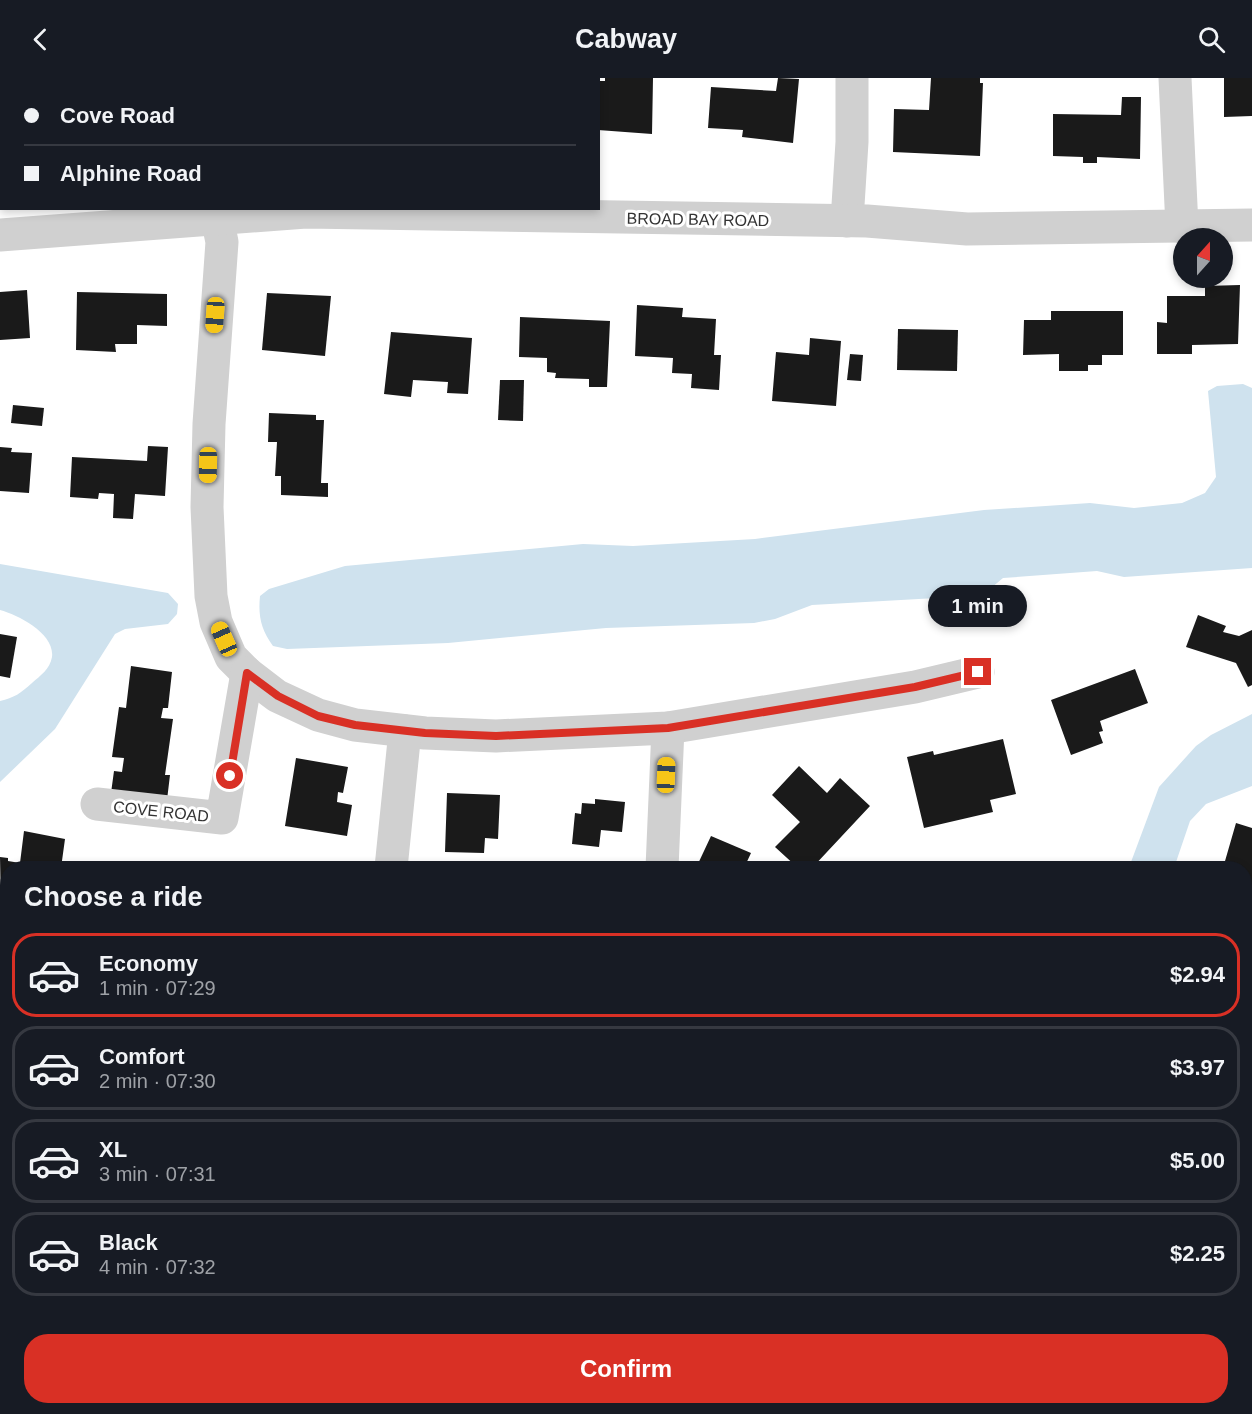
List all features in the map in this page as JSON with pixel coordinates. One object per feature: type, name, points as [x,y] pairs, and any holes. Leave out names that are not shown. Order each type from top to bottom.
[{"type":"street","points":[[847,221],[852,142],[852,78]]},
{"type":"street","points":[[1175,78],[1182,227]]},
{"type":"street","name":"BROAD BAY ROAD","points":[[0,235],[216,213],[306,212],[847,221],[967,229],[1252,225]]},
{"type":"street","points":[[216,213],[222,242],[209,424],[207,495],[211,596],[216,622],[231,657],[247,673],[278,696],[318,716],[355,725],[405,731],[496,736],[668,728],[915,687],[978,672]]},
{"type":"street","name":"COVE ROAD","points":[[97,804],[222,818],[247,673]]},
{"type":"street","points":[[662,861],[668,728]]},
{"type":"street","points":[[393,861],[405,731]]},
{"type":"water","points":[[1243,384],[1252,388],[1252,568],[1124,577],[1097,571],[1003,578],[985,593],[972,596],[812,605],[775,619],[754,623],[606,628],[448,643],[287,649],[273,646],[261,623],[260,596],[269,589],[345,566],[583,544],[633,546],[755,539],[984,510],[1090,503],[1134,508],[1182,503],[1205,493],[1216,477],[1208,391],[1217,386]]},
{"type":"water","points":[[0,564],[168,593],[178,604],[177,614],[168,624],[125,629],[115,634],[55,729],[0,782],[0,701],[13,697],[28,687],[47,669],[52,657],[48,641],[42,633],[17,616],[0,610]]},
{"type":"water","points":[[1252,714],[1252,786],[1206,804],[1190,821],[1176,861],[1131,861],[1159,787],[1196,746],[1211,735]]},
{"type":"building","points":[[605,78],[653,78],[652,134],[600,130],[600,81],[605,81]]},
{"type":"building","points":[[778,78],[799,79],[793,143],[742,137],[743,130],[708,128],[711,87],[776,91]]},
{"type":"building","points":[[931,78],[980,78],[980,83],[983,83],[980,156],[893,152],[894,109],[929,110]]},
{"type":"building","points":[[1224,78],[1252,78],[1252,116],[1224,117]]},
{"type":"building","points":[[1122,97],[1141,97],[1140,159],[1097,157],[1097,163],[1083,163],[1083,157],[1053,156],[1053,114],[1121,115]]},
{"type":"building","points":[[1233,285],[1240,285],[1238,344],[1192,345],[1192,354],[1157,354],[1157,322],[1167,323],[1167,296],[1205,296],[1205,288],[1233,288]]},
{"type":"building","points":[[27,290],[30,338],[0,340],[0,292]]},
{"type":"building","points":[[77,292],[167,294],[167,326],[137,325],[137,344],[115,344],[116,352],[76,350]]},
{"type":"building","points":[[267,293],[331,296],[325,356],[262,350]]},
{"type":"building","points":[[637,305],[683,308],[682,317],[716,319],[714,355],[721,355],[719,390],[691,388],[692,374],[672,373],[673,358],[635,356]]},
{"type":"building","points":[[1051,311],[1123,311],[1123,355],[1102,355],[1102,365],[1088,365],[1088,371],[1059,371],[1059,354],[1023,355],[1024,320],[1051,320]]},
{"type":"building","points":[[520,317],[610,321],[607,387],[589,387],[589,379],[555,378],[556,373],[547,372],[547,358],[519,357]]},
{"type":"building","points":[[898,329],[958,330],[957,371],[897,370]]},
{"type":"building","points":[[391,332],[472,338],[468,394],[447,393],[448,382],[413,380],[411,397],[384,394]]},
{"type":"building","points":[[810,338],[841,341],[836,406],[772,401],[776,352],[809,355]]},
{"type":"building","points":[[850,354],[863,355],[861,381],[847,380]]},
{"type":"building","points":[[500,380],[524,380],[523,421],[498,420]]},
{"type":"building","points":[[13,405],[44,408],[42,426],[11,423]]},
{"type":"building","points":[[269,413],[316,415],[316,420],[324,420],[321,483],[328,483],[328,497],[281,495],[281,476],[275,476],[277,442],[268,442]]},
{"type":"building","points":[[148,446],[168,447],[165,496],[135,494],[133,519],[113,518],[114,494],[99,493],[98,499],[70,497],[72,457],[147,461]]},
{"type":"building","points":[[0,447],[12,448],[11,452],[32,453],[29,493],[0,491]]},
{"type":"building","points":[[1198,615],[1226,626],[1223,632],[1239,636],[1252,630],[1252,685],[1248,687],[1236,663],[1186,647]]},
{"type":"building","points":[[0,634],[17,637],[10,678],[0,676]]},
{"type":"building","points":[[131,666],[172,672],[168,708],[163,708],[161,718],[173,719],[165,775],[170,775],[167,800],[111,793],[114,771],[122,772],[124,758],[112,757],[119,707],[126,708]]},
{"type":"building","points":[[1135,669],[1148,703],[1100,721],[1103,731],[1099,732],[1103,743],[1071,755],[1051,700]]},
{"type":"building","points":[[1003,739],[1016,794],[990,800],[993,812],[924,828],[907,757],[933,751],[934,755]]},
{"type":"building","points":[[296,758],[348,767],[343,793],[338,792],[337,802],[352,805],[347,836],[285,826]]},
{"type":"building","points":[[799,766],[827,793],[840,778],[870,806],[819,861],[790,861],[775,847],[800,822],[772,795]]},
{"type":"building","points":[[447,793],[500,795],[498,839],[485,838],[484,853],[445,852]]},
{"type":"building","points":[[595,799],[625,802],[622,832],[601,830],[599,847],[572,844],[575,813],[581,814],[582,803],[595,804]]},
{"type":"building","points":[[1236,823],[1252,828],[1252,861],[1225,861]]},
{"type":"building","points":[[24,831],[65,839],[62,861],[20,861]]},
{"type":"building","points":[[711,836],[751,853],[747,861],[699,861]]},
{"type":"building","points":[[0,857],[8,858],[8,861],[0,861]]},
{"type":"route","points":[[230,776],[247,673],[278,696],[318,716],[355,725],[425,733],[496,736],[668,728],[915,687],[978,672]]}]
